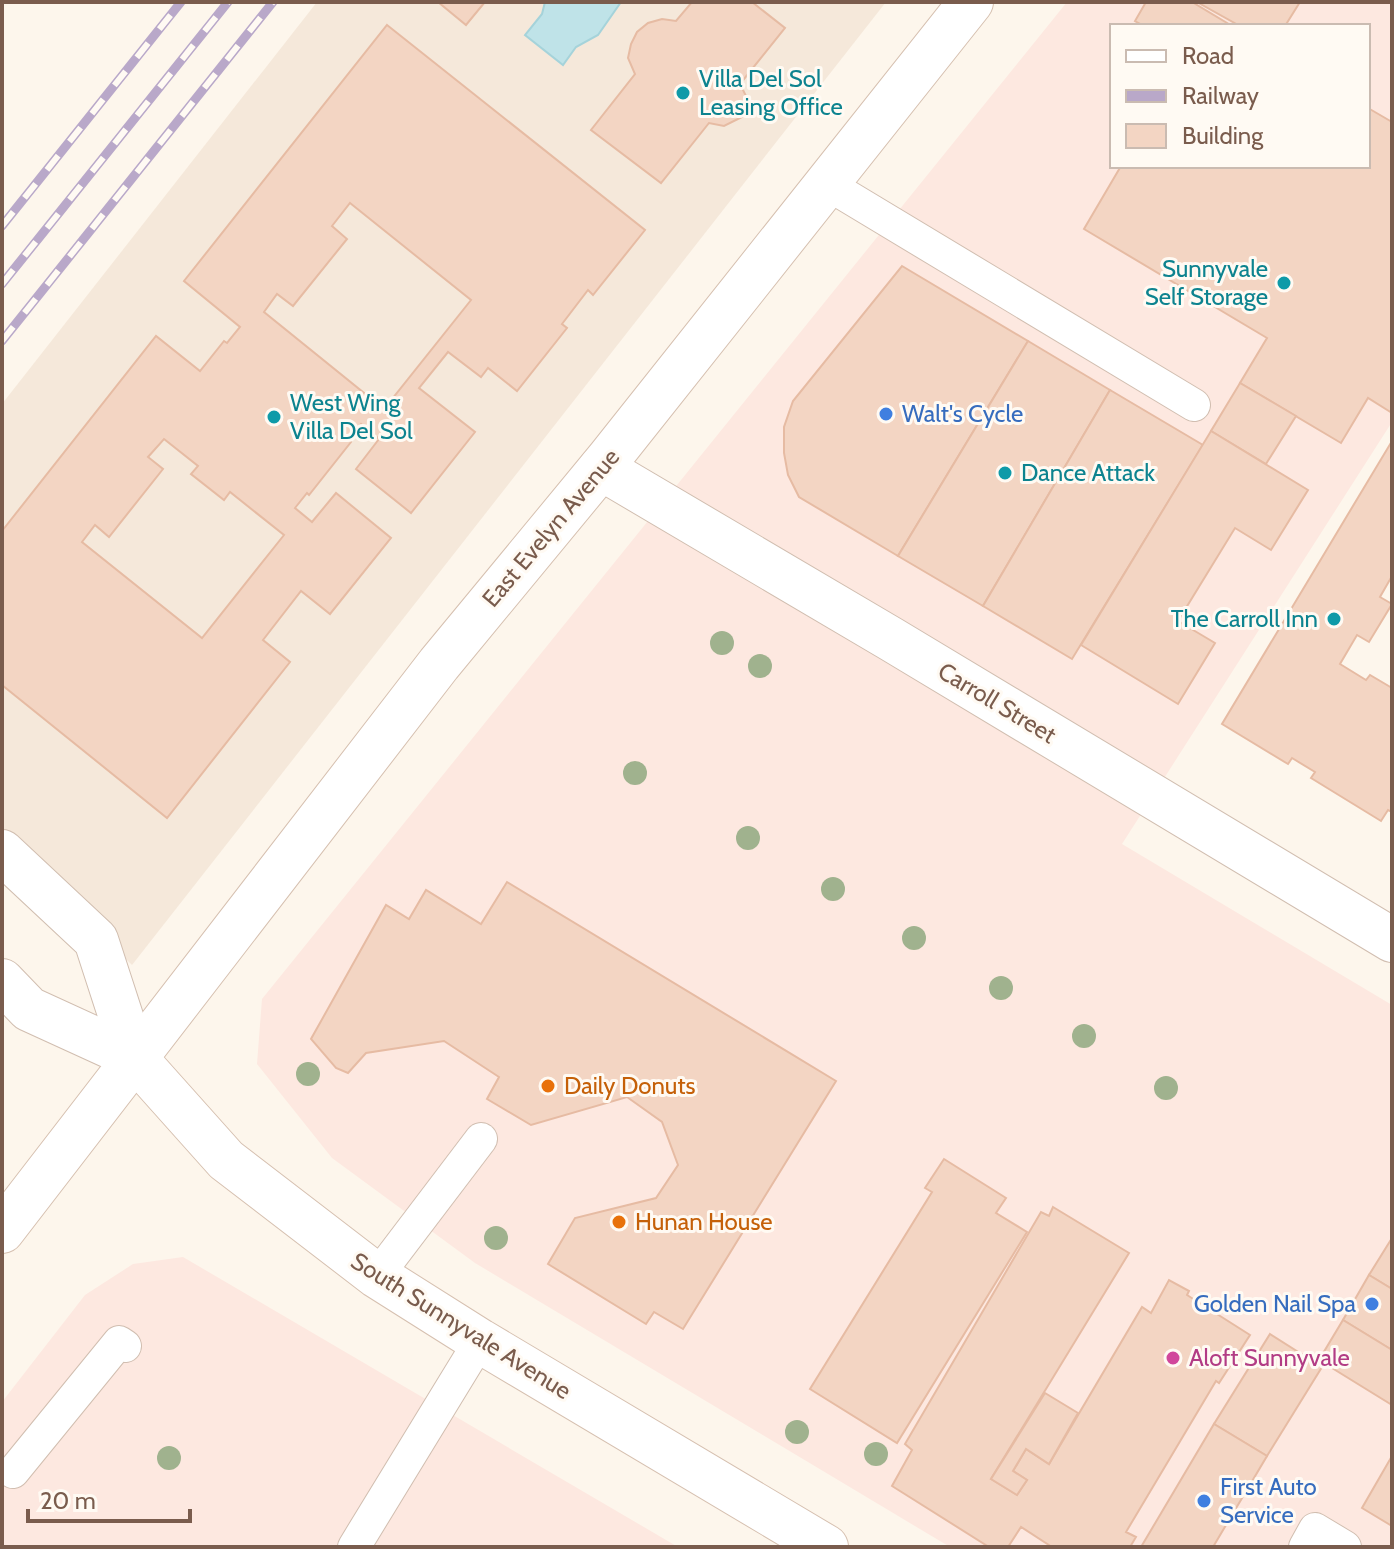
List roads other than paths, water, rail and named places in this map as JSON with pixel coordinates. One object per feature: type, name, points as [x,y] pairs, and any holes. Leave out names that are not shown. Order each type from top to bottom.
[{"type":"main road","name":"East Evelyn Avenue","points":[[2,1231],[439,664],[601,468],[971,2]]},
{"type":"main road","name":"Carroll Street","points":[[601,468],[1392,940]]},
{"type":"main road","points":[[2,852],[96,940],[134,1057]]},
{"type":"main road","points":[[2,981],[29,1009],[134,1057]]},
{"type":"main road","name":"South Sunnyvale Avenue","points":[[134,1057],[226,1160],[377,1276],[480,1341],[826,1547]]},
{"type":"lane","points":[[827,184],[1194,405]]},
{"type":"lane","points":[[377,1276],[481,1139]]},
{"type":"lane","points":[[354,1547],[480,1341]]},
{"type":"lane","points":[[13,1472],[119,1342],[125,1346]]},
{"type":"lane","points":[[1305,1547],[1315,1529],[1345,1547]]},
{"type":"water","points":[[545,2],[621,2],[598,35],[576,47],[563,65],[525,35],[542,14]]},
{"type":"railway","points":[[2,226],[181,2]]},
{"type":"railway","points":[[2,284],[228,2]]},
{"type":"railway","points":[[2,341],[273,2]]},
{"type":"place","name":"Villa Del Sol Leasing Office","points":[[683,93]]},
{"type":"place","name":"Sunnyvale Self Storage","points":[[1284,283]]},
{"type":"place","name":"Walt's Cycle","points":[[886,414]]},
{"type":"place","name":"West Wing Villa Del Sol","points":[[274,417]]},
{"type":"place","name":"Dance Attack","points":[[1005,473]]},
{"type":"place","name":"The Carroll Inn","points":[[1334,619]]},
{"type":"place","name":"Daily Donuts","points":[[548,1086]]},
{"type":"place","name":"Hunan House","points":[[619,1222]]},
{"type":"place","name":"Golden Nail Spa","points":[[1372,1304]]},
{"type":"place","name":"Aloft Sunnyvale","points":[[1173,1358]]},
{"type":"place","name":"First Auto Service","points":[[1204,1501]]}]
